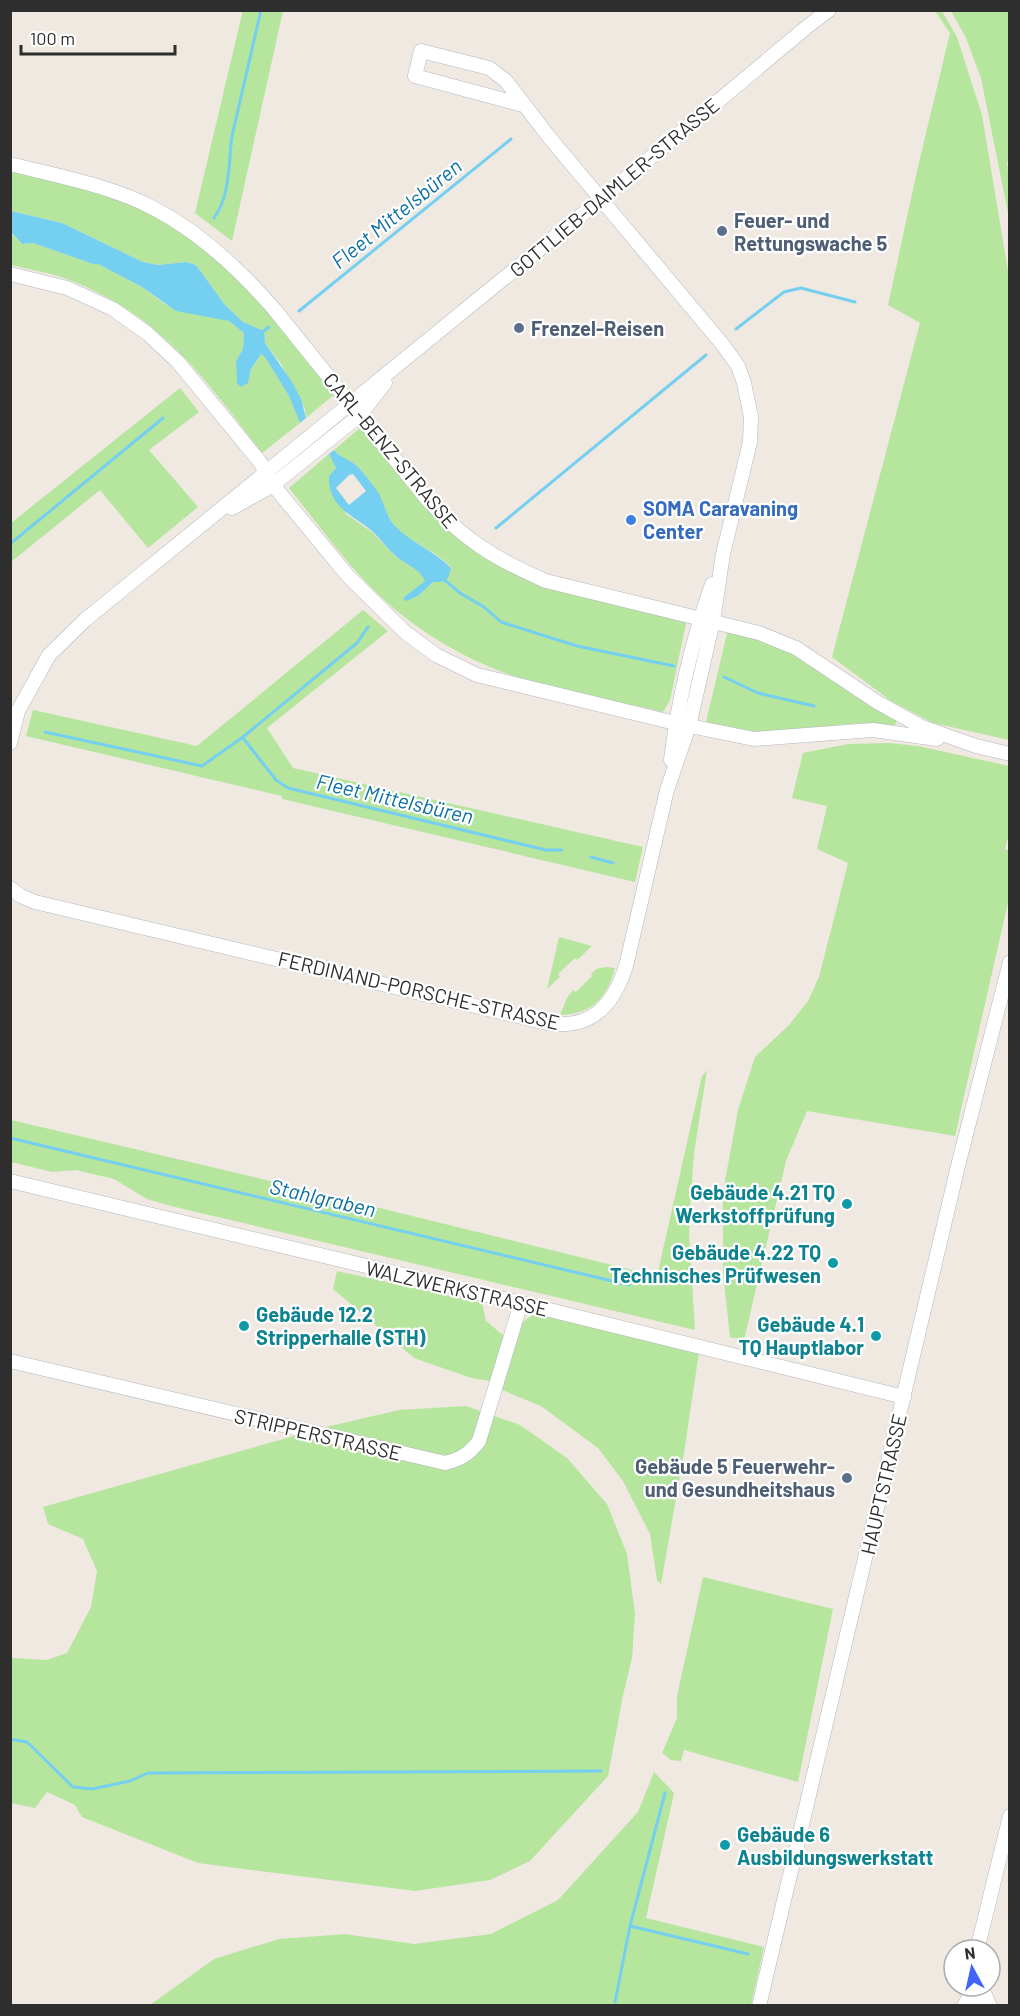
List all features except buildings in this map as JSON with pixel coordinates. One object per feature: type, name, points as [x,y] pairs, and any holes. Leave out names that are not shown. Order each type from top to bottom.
[{"type":"street","name":"GOTTLIEB-DAIMLER-STRASSE","points":[[10,743],[18,711],[49,655],[85,620],[210,519],[269,479],[355,409],[399,364],[829,10]]},
{"type":"street","name":"FERDINAND-PORSCHE-STRASSE","points":[[10,888],[35,902],[547,1023],[569,1024],[597,1014],[607,1005],[619,987],[627,962],[706,619],[750,442],[751,417],[738,366],[723,345],[523,105],[506,81],[494,70],[421,51],[415,76],[523,105]]},
{"type":"street","name":"CARL-BENZ-STRASSE","points":[[10,164],[107,190],[154,208],[192,232],[252,284],[450,524],[484,551],[512,567],[546,581],[759,633],[796,648],[877,702],[922,728],[976,746]]},
{"type":"street","name":"CARL-BENZ-STRASSE","points":[[10,274],[67,288],[113,309],[148,334],[178,362],[260,462],[269,479],[363,592],[406,633],[436,655],[477,675],[754,739],[873,730],[976,746],[1010,754]]},
{"type":"street","name":"HAUPTSTRASSE","points":[[759,2006],[958,1166],[1010,962]]},
{"type":"street","name":"WALZWERKSTRASSE","points":[[10,1181],[904,1397]]},
{"type":"street","name":"STRIPPERSTRASSE","points":[[10,1361],[445,1463],[471,1452],[479,1441],[520,1303]]},
{"type":"street","points":[[980,1938],[1010,1815]]},
{"type":"street","points":[[964,2006],[978,1998]]},
{"type":"green space","points":[[243,10],[283,11],[232,241],[195,213]]},
{"type":"green space","points":[[935,11],[942,11],[957,37],[982,115],[1009,277],[1009,740],[933,723],[891,701],[832,657],[920,323],[888,305],[950,33]]},
{"type":"green space","points":[[951,11],[1009,11],[1010,162],[1007,162],[1009,218],[981,78],[966,38]]},
{"type":"green space","points":[[16,172],[81,188],[124,202],[164,220],[183,232],[246,286],[283,328],[335,394],[306,418],[305,409],[281,364],[265,343],[263,331],[243,322],[225,305],[196,265],[186,262],[158,265],[143,262],[62,223],[11,211],[10,174]]},
{"type":"green space","points":[[10,232],[22,244],[33,243],[98,264],[142,287],[166,305],[229,321],[244,333],[243,349],[236,361],[248,383],[251,369],[261,354],[265,356],[289,396],[300,423],[262,453],[221,400],[180,353],[132,313],[104,296],[72,281],[11,265]]},
{"type":"green space","points":[[180,388],[199,412],[149,450],[198,507],[148,548],[100,490],[11,562],[11,523]]},
{"type":"green space","points":[[362,426],[487,558],[687,619],[670,700],[663,712],[557,689],[495,669],[456,651],[432,636],[382,598],[340,552],[289,488],[329,454],[336,468],[329,476],[346,514],[372,532],[396,557],[423,574],[426,581],[403,598],[418,596],[433,582],[441,582],[451,567],[407,537],[394,525],[375,489],[357,466],[334,450]]},
{"type":"green space","points":[[363,610],[388,631],[267,728],[293,768],[643,847],[635,882],[26,736],[33,710],[197,746]]},
{"type":"green space","points":[[728,629],[792,649],[896,718],[896,723],[893,726],[845,724],[766,732],[706,722]]},
{"type":"green space","points":[[889,743],[918,746],[1009,766],[1009,834],[1005,849],[1009,851],[1009,898],[955,1136],[807,1111],[786,1161],[744,1340],[730,1337],[723,1273],[723,1192],[738,1110],[755,1057],[789,1025],[808,1001],[819,977],[848,863],[817,849],[827,806],[792,798],[803,753],[848,744]]},
{"type":"green space","points":[[559,937],[592,946],[558,974],[560,977],[547,989]]},
{"type":"green space","points":[[615,968],[603,996],[589,1008],[560,1015],[573,990],[576,992],[596,969]]},
{"type":"green space","points":[[707,1070],[694,1153],[689,1233],[695,1330],[171,1206],[147,1199],[114,1179],[76,1170],[52,1172],[11,1162],[11,1120],[657,1276],[702,1076]]},
{"type":"green space","points":[[337,1271],[482,1303],[486,1321],[504,1336],[490,1381],[471,1378],[414,1358],[333,1289]]},
{"type":"green space","points":[[539,1314],[699,1352],[661,1584],[657,1580],[650,1534],[623,1481],[598,1448],[541,1406],[502,1390],[520,1327],[528,1318]]},
{"type":"green space","points":[[466,1406],[520,1425],[567,1458],[607,1504],[627,1554],[635,1614],[632,1658],[608,1776],[530,1861],[490,1880],[415,1891],[198,1863],[82,1817],[75,1805],[47,1792],[35,1808],[11,1803],[11,1659],[47,1660],[67,1653],[91,1607],[97,1571],[83,1539],[48,1524],[43,1507],[326,1427],[399,1410]]},
{"type":"green space","points":[[703,1577],[833,1609],[798,1782],[684,1750],[681,1761],[671,1760],[662,1753],[677,1718],[677,1696]]},
{"type":"green space","points":[[654,1772],[674,1793],[646,1918],[764,1947],[751,2005],[150,2005],[214,1959],[279,1939],[345,1934],[414,1944],[491,1934],[558,1900],[638,1812]]},
{"type":"water","points":[[11,211],[62,223],[143,262],[158,265],[186,262],[196,265],[225,305],[243,322],[264,331],[265,343],[292,382],[301,399],[306,418],[300,423],[289,396],[261,354],[251,369],[248,383],[241,387],[237,383],[236,361],[243,349],[244,333],[229,321],[176,311],[142,287],[98,264],[33,243],[22,244],[11,232]]},
{"type":"water","points":[[334,450],[359,468],[378,492],[388,517],[394,525],[451,568],[448,578],[441,582],[433,582],[418,596],[406,601],[403,598],[425,581],[423,577],[391,552],[372,531],[337,503],[332,495],[329,476],[336,468],[329,454]],"holes":[[[353,474],[366,491],[349,505],[336,488]]]},
{"type":"waterway","name":"Fleet Mittelsbüren","points":[[214,218],[226,189],[232,136],[261,10]]},
{"type":"waterway","name":"Fleet Mittelsbüren","points":[[299,311],[511,139]]},
{"type":"waterway","name":"Fleet Mittelsbüren","points":[[736,329],[784,292],[801,288],[855,302]]},
{"type":"waterway","name":"Fleet Mittelsbüren","points":[[261,333],[269,327]]},
{"type":"waterway","name":"Fleet Mittelsbüren","points":[[496,528],[706,355]]},
{"type":"waterway","name":"Fleet Mittelsbüren","points":[[10,544],[163,418]]},
{"type":"waterway","name":"Fleet Mittelsbüren","points":[[442,578],[460,593],[484,607],[501,622],[577,646],[674,666]]},
{"type":"waterway","name":"Fleet Mittelsbüren","points":[[45,732],[202,766],[243,737],[357,643],[368,627]]},
{"type":"waterway","name":"Fleet Mittelsbüren","points":[[724,677],[758,693],[814,706]]},
{"type":"waterway","name":"Fleet Mittelsbüren","points":[[243,738],[276,780],[288,788],[546,850],[562,850]]},
{"type":"waterway","name":"Fleet Mittelsbüren","points":[[591,857],[613,863]]},
{"type":"waterway","name":"Stahlgraben","points":[[10,1138],[629,1285]]},
{"type":"waterway","points":[[10,1739],[27,1742],[73,1787],[92,1789],[130,1781],[148,1773],[601,1771]]},
{"type":"waterway","points":[[615,2002],[630,1926],[665,1793]]},
{"type":"waterway","points":[[630,1926],[748,1954]]},
{"type":"place","name":"Feuer- und Rettungswache 5","points":[[722,231]]},
{"type":"place","name":"Frenzel-Reisen","points":[[519,328]]},
{"type":"place","name":"SOMA Caravaning Center","points":[[631,520]]},
{"type":"place","name":"Gebäude 4.21 TQ Werkstoffprüfung","points":[[847,1204]]},
{"type":"place","name":"Gebäude 4.22 TQ Technisches Prüfwesen","points":[[833,1263]]},
{"type":"place","name":"Gebäude 12.2 Stripperhalle (STH)","points":[[244,1326]]},
{"type":"place","name":"Gebäude 4.1 TQ Hauptlabor","points":[[876,1336]]},
{"type":"place","name":"Gebäude 5 Feuerwehr- und Gesundheitshaus","points":[[847,1478]]},
{"type":"place","name":"Gebäude 6 Ausbildungswerkstatt","points":[[725,1845]]}]
